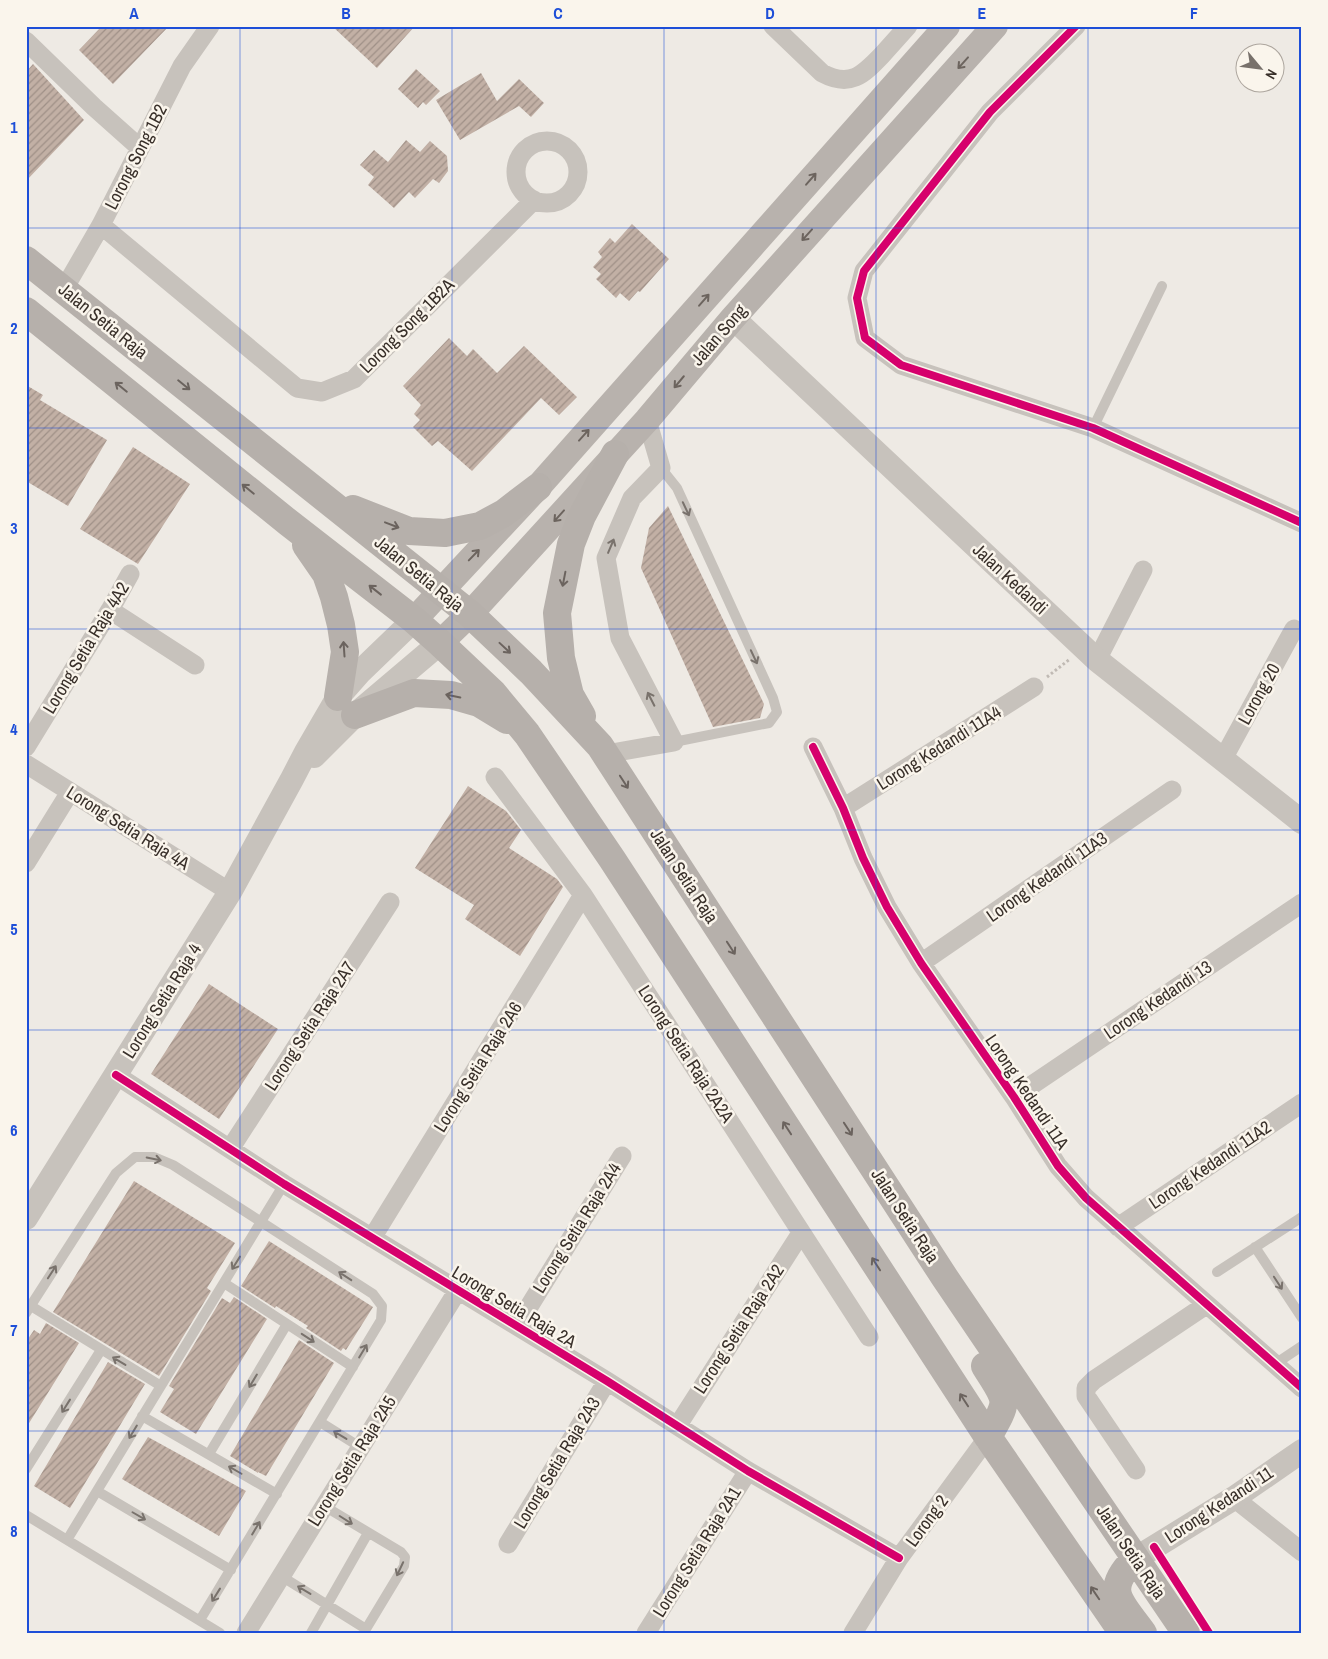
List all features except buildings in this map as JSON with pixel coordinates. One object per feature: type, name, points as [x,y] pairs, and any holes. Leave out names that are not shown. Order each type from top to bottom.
[{"type":"main road","name":"Jalan Song","points":[[414,620],[538,487],[947,26]]},
{"type":"main road","name":"Jalan Song","points":[[440,643],[470,614],[647,420],[733,318],[995,26]]},
{"type":"main road","name":"Jalan Setia Raja","points":[[26,260],[470,614],[531,672],[603,750],[945,1278],[1181,1629]]},
{"type":"main road","points":[[26,311],[289,523],[414,620],[493,693],[527,734],[612,859],[988,1437],[1123,1633]]},
{"type":"main road","points":[[612,404],[665,363],[716,314],[724,312],[733,318]]},
{"type":"main road","points":[[603,750],[570,695],[561,658],[557,613],[571,544],[582,516],[615,454]]},
{"type":"main road","points":[[316,491],[366,515],[408,531],[445,533],[480,526],[504,513],[538,487]]},
{"type":"main road","points":[[289,523],[312,552],[326,574],[334,598],[345,652],[346,706],[414,693],[451,695],[479,704],[505,718],[527,734]]},
{"type":"main road","points":[[945,1278],[948,1307],[1003,1396],[1003,1410],[988,1437]]},
{"type":"main road","points":[[1135,1558],[1122,1572],[1117,1584],[1118,1599],[1143,1633]]},
{"type":"street","name":"Lorong Song 1B2","points":[[64,289],[101,225],[182,66],[210,26]]},
{"type":"street","points":[[773,26],[822,73],[841,80],[851,79],[864,73],[908,26]]},
{"type":"street","points":[[1076,26],[990,112],[864,271],[857,298],[865,338],[901,365],[1093,428],[1302,524]]},
{"type":"street","points":[[26,42],[140,148]]},
{"type":"street","name":"Lorong Song 1B2A","points":[[101,225],[297,388],[322,392],[354,379],[534,200]]},
{"type":"street","name":"Jalan Kedandi","points":[[733,318],[1097,660],[1302,822]]},
{"type":"street","points":[[603,750],[674,742],[620,638],[606,558],[632,498],[661,468],[647,420]]},
{"type":"street","points":[[1097,660],[1143,570]]},
{"type":"street","name":"Lorong Setia Raja 4A2","points":[[26,747],[130,574]]},
{"type":"street","points":[[110,610],[195,665]]},
{"type":"street","name":"Lorong Setia Raja 4","points":[[26,1218],[230,892],[292,779],[321,748],[346,706],[360,672],[414,620]]},
{"type":"street","name":"Lorong 20","points":[[1223,759],[1294,629]]},
{"type":"street","name":"Lorong Setia Raja 4","points":[[346,706],[440,643]]},
{"type":"street","name":"Lorong Kedandi 11A4","points":[[843,808],[1034,687]]},
{"type":"street","name":"Lorong Kedandi 11A","points":[[813,747],[843,808],[863,858],[883,899],[921,963],[1014,1097],[1058,1166],[1086,1198],[1302,1388]]},
{"type":"street","name":"Lorong Setia Raja 4A","points":[[26,764],[230,892]]},
{"type":"street","name":"Lorong Setia Raja 2A2A","points":[[495,778],[584,895],[869,1336]]},
{"type":"street","name":"Lorong Kedandi 11A3","points":[[921,963],[1172,790]]},
{"type":"street","points":[[26,863],[70,792]]},
{"type":"street","name":"Lorong Setia Raja 2A6","points":[[372,1238],[584,895]]},
{"type":"street","name":"Lorong Setia Raja 2A7","points":[[230,1149],[390,902]]},
{"type":"street","name":"Lorong Kedandi 13","points":[[1014,1097],[1302,903]]},
{"type":"street","name":"Lorong Setia Raja 2A","points":[[116,1075],[284,1184],[607,1381],[748,1471],[899,1558]]},
{"type":"street","name":"Lorong Kedandi 11A2","points":[[1118,1227],[1302,1103]]},
{"type":"street","name":"Lorong Setia Raja 2A4","points":[[517,1326],[622,1156]]},
{"type":"street","name":"Lorong Setia Raja 2A2","points":[[678,1426],[801,1233]]},
{"type":"street","name":"Lorong Setia Raja 2A5","points":[[246,1633],[458,1290]]},
{"type":"street","points":[[1136,1470],[1086,1396],[1086,1388],[1094,1380],[1206,1304]]},
{"type":"street","name":"Lorong Setia Raja 2A3","points":[[508,1544],[607,1381]]},
{"type":"street","name":"Lorong 2","points":[[853,1633],[899,1558],[988,1437]]},
{"type":"street","name":"Lorong Kedandi 11","points":[[1135,1558],[1234,1498],[1302,1451]]},
{"type":"street","name":"Lorong Setia Raja 2A1","points":[[646,1633],[748,1471]]},
{"type":"street","points":[[1234,1498],[1302,1552]]},
{"type":"lane","points":[[1093,428],[1162,286]]},
{"type":"lane","points":[[661,468],[676,488],[773,698],[777,712],[769,723],[674,742]]},
{"type":"lane","points":[[161,1386],[29,1310],[116,1173],[135,1157],[154,1156],[173,1165],[373,1294],[382,1306],[382,1320],[200,1620]]},
{"type":"lane","points":[[67,1540],[284,1184]]},
{"type":"lane","points":[[1217,1272],[1302,1217]]},
{"type":"lane","points":[[1255,1247],[1302,1318]]},
{"type":"lane","points":[[224,1283],[353,1367]]},
{"type":"lane","points":[[208,1454],[287,1324]]},
{"type":"lane","points":[[1275,1364],[1302,1346]]},
{"type":"lane","points":[[26,1469],[101,1350]]},
{"type":"lane","points":[[142,1416],[277,1494]]},
{"type":"lane","points":[[320,1422],[360,1447]]},
{"type":"lane","points":[[97,1491],[231,1570]]},
{"type":"lane","points":[[281,1576],[327,1604],[365,1631],[404,1566],[405,1557],[401,1552],[324,1506]]},
{"type":"lane","points":[[26,1515],[220,1633]]},
{"type":"lane","points":[[311,1633],[368,1533]]},
{"type":"path","points":[[1034,687],[1069,660]]},
{"type":"cycle path","points":[[1076,26],[990,112],[864,271],[857,298],[865,338],[901,365],[1093,428],[1302,523]]},
{"type":"cycle path","points":[[813,747],[843,808],[863,858],[887,907],[921,963],[1014,1097],[1058,1166],[1086,1198],[1302,1388]]},
{"type":"cycle path","points":[[116,1075],[284,1184],[607,1381],[748,1471],[899,1558]]},
{"type":"cycle path","points":[[1154,1547],[1209,1633]]}]
